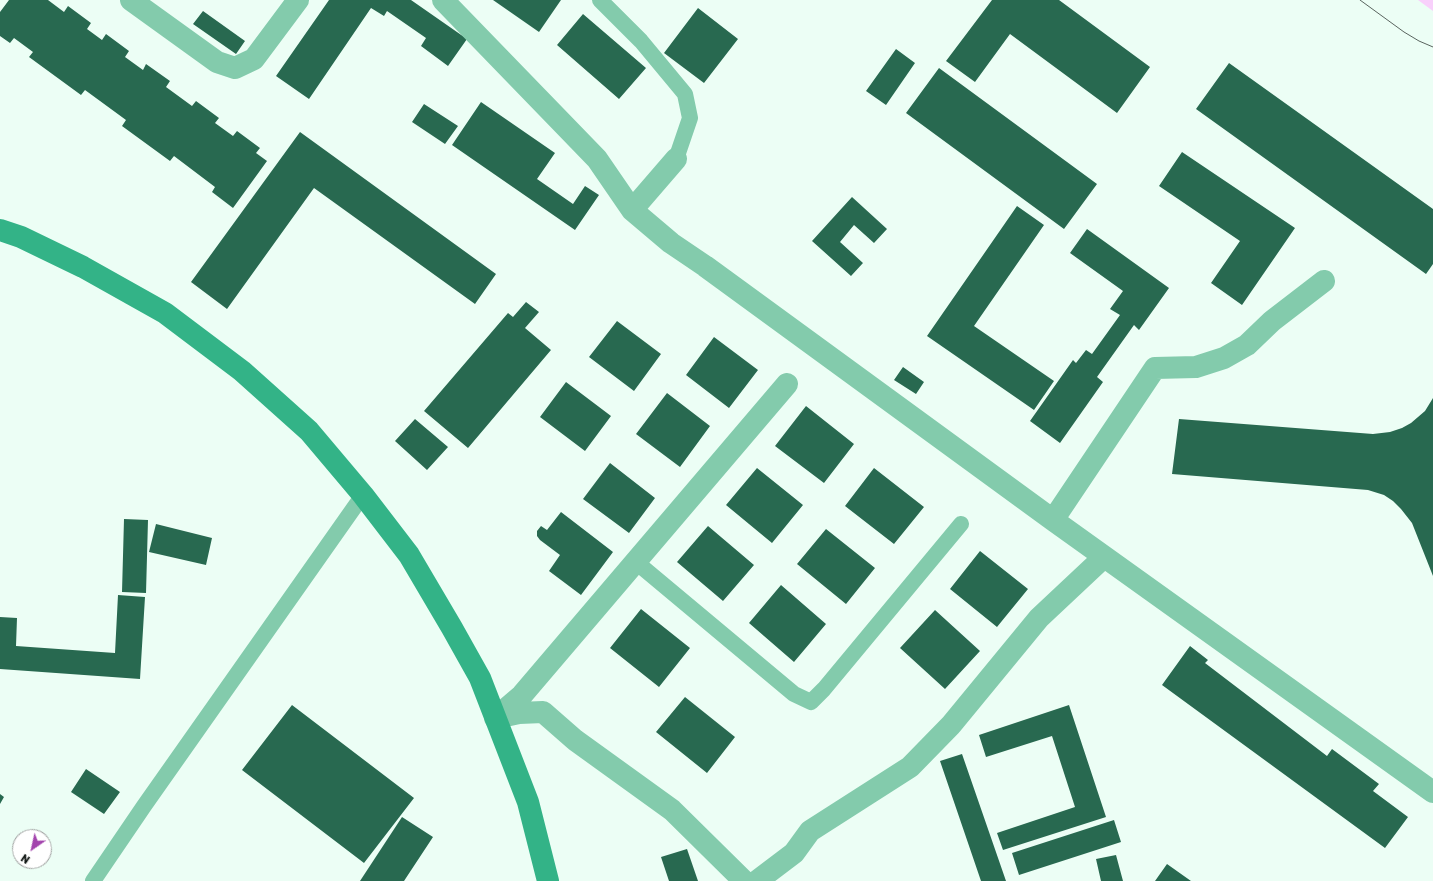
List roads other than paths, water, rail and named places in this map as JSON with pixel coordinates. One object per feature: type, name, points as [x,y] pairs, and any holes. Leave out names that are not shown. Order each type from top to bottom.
[{"type":"main road","points":[[0,230],[21,237],[83,267],[165,313],[242,372],[309,431],[364,494],[409,555],[480,678],[528,802],[548,881]]},
{"type":"street","points":[[131,0],[217,62],[235,68],[254,59],[298,0]]},
{"type":"street","points":[[443,0],[597,159],[632,210],[671,243],[705,266],[1052,520],[1433,792]]},
{"type":"street","points":[[632,210],[676,159]]},
{"type":"street","points":[[1052,520],[1156,368],[1196,367],[1224,358],[1247,345],[1272,321],[1324,281]]},
{"type":"street","points":[[496,718],[522,695],[787,384]]},
{"type":"street","points":[[757,881],[794,853],[810,831],[910,766],[951,725],[1039,618],[1104,557]]},
{"type":"street","points":[[496,718],[519,713],[543,712],[575,740],[672,810],[744,881]]},
{"type":"lane","points":[[600,0],[641,41],[685,94],[690,118],[676,159]]},
{"type":"lane","points":[[93,881],[144,806],[364,494]]},
{"type":"lane","points":[[636,562],[794,694],[811,702],[824,689],[960,524]]},
{"type":"tram line","points":[[1360,0],[1404,32],[1433,47]]}]
